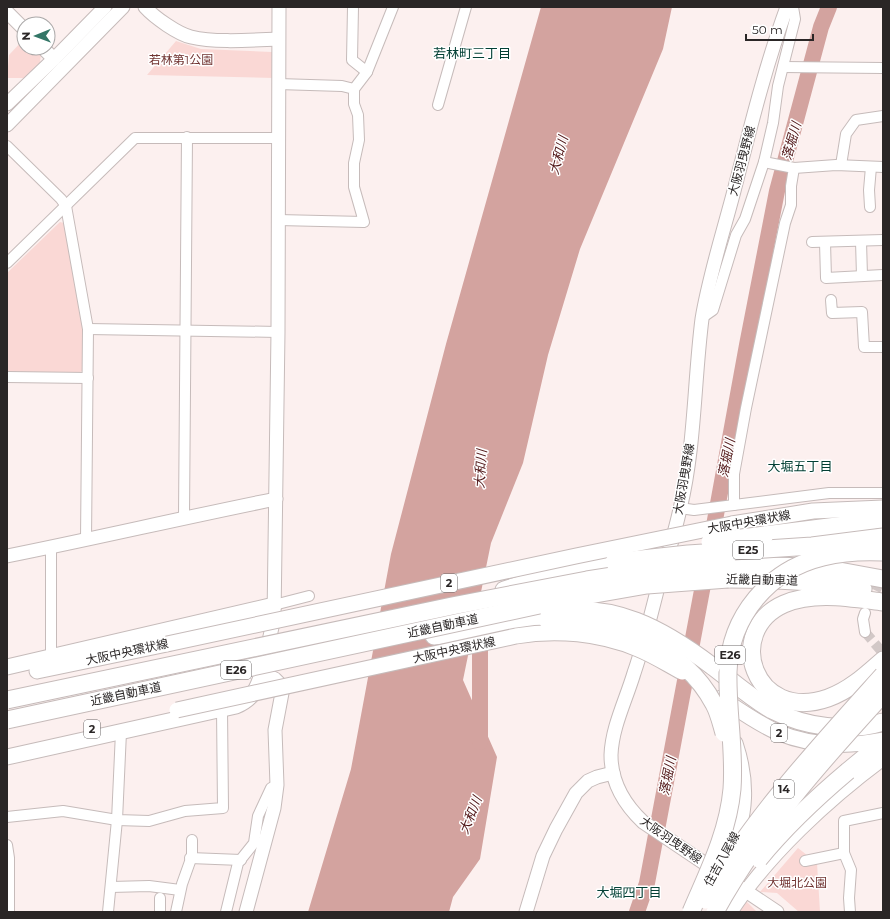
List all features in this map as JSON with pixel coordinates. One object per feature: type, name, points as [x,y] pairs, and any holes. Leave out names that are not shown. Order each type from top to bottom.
[{"type":"highway","points":[[614,562],[702,543],[845,525],[883,518]]},
{"type":"highway","name":"E25","points":[[452,606],[548,576],[614,562],[688,554],[805,547],[883,537]]},
{"type":"highway","name":"E26","points":[[692,912],[725,827],[732,789],[728,670],[732,644],[736,631],[749,607],[766,586],[791,570],[822,557],[851,552],[883,552]]},
{"type":"highway","name":"近畿自動車道","points":[[7,700],[452,606],[587,580],[683,567],[728,572],[762,579],[817,582],[883,593]]},
{"type":"highway","name":"近畿自動車道","points":[[7,720],[594,594],[728,572],[809,568],[834,570],[883,579]]},
{"type":"highway","points":[[883,602],[831,597],[802,599],[783,605],[770,613],[760,624],[753,640],[752,654],[754,668],[758,678],[764,686],[779,698],[797,702],[818,701],[838,694],[857,682],[883,660]]},
{"type":"highway","name":"E26","points":[[240,669],[292,664],[558,611],[595,611],[620,615],[644,624],[681,643],[772,710],[804,722],[821,726],[859,727],[883,722]]},
{"type":"highway","name":"E26","points":[[434,636],[466,633],[529,623],[558,621],[583,623],[612,629],[649,642],[660,648],[681,664],[700,683],[714,704],[724,733],[732,789]]},
{"type":"highway","points":[[7,693],[111,673],[176,665]]},
{"type":"highway","name":"14","points":[[698,912],[727,864],[779,794],[883,675]]},
{"type":"highway","name":"14","points":[[715,912],[726,891],[747,858],[773,822],[822,763],[883,694]]},
{"type":"highway","points":[[7,724],[64,708]]},
{"type":"highway","name":"14","points":[[719,912],[745,876],[778,836],[808,806],[883,741]]},
{"type":"highway","name":"14","points":[[848,771],[883,746]]},
{"type":"main road","name":"大阪中央環状線","points":[[7,677],[732,524],[813,511],[883,508]]},
{"type":"main road","points":[[7,667],[274,605]]},
{"type":"main road","name":"大阪中央環状線","points":[[7,748],[516,636],[545,632],[592,636],[623,644],[650,655],[689,677],[757,721],[792,738],[806,741],[839,744],[883,741]]},
{"type":"main road","points":[[7,757],[236,706],[248,699],[259,686],[262,673]]},
{"type":"street","points":[[7,104],[105,7]]},
{"type":"street","points":[[7,125],[123,7]]},
{"type":"street","points":[[145,7],[167,25],[191,37],[234,40],[278,39]]},
{"type":"street","points":[[246,912],[274,808],[277,785],[275,730],[282,693],[280,684],[275,678],[262,673],[274,618],[278,332],[279,7]]},
{"type":"street","points":[[353,7],[352,60],[368,72]]},
{"type":"street","points":[[278,220],[364,222],[354,187],[354,163],[359,140],[358,115],[354,104],[354,89],[368,72],[393,7]]},
{"type":"street","points":[[438,105],[466,7]]},
{"type":"street","name":"大阪羽曳野線","points":[[777,912],[669,841],[632,812],[623,799],[613,773],[611,756],[612,741],[635,672],[680,508],[691,448],[703,317],[707,294],[768,63],[787,7]]},
{"type":"street","points":[[703,317],[713,310],[736,235],[745,219],[764,162],[773,123],[778,86],[788,67],[795,19],[793,7]]},
{"type":"street","points":[[7,12],[16,21]]},
{"type":"street","points":[[51,56],[54,59]]},
{"type":"street","points":[[788,67],[883,68]]},
{"type":"street","points":[[278,84],[342,86],[354,89]]},
{"type":"street","points":[[841,165],[846,134],[856,120],[883,116]]},
{"type":"street","points":[[184,517],[187,137]]},
{"type":"street","points":[[7,264],[135,138],[279,138]]},
{"type":"street","points":[[7,146],[61,199],[66,206],[88,329],[86,540]]},
{"type":"street","points":[[764,162],[794,168],[841,165],[883,167]]},
{"type":"street","points":[[870,207],[869,190],[871,167]]},
{"type":"street","points":[[730,506],[734,474],[746,408],[785,223],[791,205],[791,186],[794,168]]},
{"type":"street","points":[[812,242],[883,240]]},
{"type":"street","points":[[860,241],[862,276]]},
{"type":"street","points":[[825,242],[826,278],[883,275]]},
{"type":"street","points":[[831,300],[832,313],[862,312],[864,347],[883,347]]},
{"type":"street","points":[[88,329],[186,329],[278,332]]},
{"type":"street","points":[[7,377],[88,378]]},
{"type":"street","points":[[680,508],[694,510],[829,494],[883,493]]},
{"type":"street","points":[[7,556],[86,540],[184,517],[276,499]]},
{"type":"street","points":[[51,547],[51,657]]},
{"type":"street","points":[[274,605],[309,596]]},
{"type":"street","points":[[865,613],[863,619],[865,632]]},
{"type":"street","name":"住吉八尾線","points":[[689,677],[719,709],[727,721],[741,757],[744,776],[744,813],[739,831],[732,847],[692,912]]},
{"type":"street","points":[[7,817],[63,811],[118,820],[149,821],[185,811],[222,808],[222,709]]},
{"type":"street","points":[[108,912],[118,820],[121,732]]},
{"type":"street","points":[[731,912],[744,891],[782,849],[839,795],[883,759]]},
{"type":"street","points":[[526,912],[543,856],[576,793],[588,781],[613,773]]},
{"type":"street","points":[[226,912],[238,863],[254,844],[258,816],[271,788],[277,785]]},
{"type":"street","points":[[850,912],[849,898],[851,870],[844,853],[844,821],[883,813]]},
{"type":"street","points":[[176,912],[180,890],[190,858],[192,856],[192,840]]},
{"type":"street","points":[[7,845],[9,858],[9,912]]},
{"type":"street","points":[[805,860],[844,853]]},
{"type":"street","points":[[190,858],[241,860]]},
{"type":"street","points":[[111,887],[149,886],[180,890]]},
{"type":"street","points":[[160,898],[160,912]]},
{"type":"green space","name":"若林第1公園","points":[[176,41],[201,49],[272,52],[274,78],[147,75]]},
{"type":"green space","points":[[16,48],[16,56],[41,56],[40,63],[25,78],[7,78],[9,55]]},
{"type":"green space","points":[[60,222],[64,223],[83,327],[83,370],[79,373],[7,372],[7,273]]},
{"type":"green space","name":"大堀北公園","points":[[798,848],[817,863],[820,912],[799,912],[777,893],[760,892]]},
{"type":"green space","points":[[746,901],[757,912],[739,912]]},
{"type":"water","points":[[541,7],[672,7],[663,49],[580,249],[548,355],[523,463],[491,543],[463,680],[497,757],[480,859],[453,897],[449,912],[308,912],[351,769],[391,554],[446,344]]},
{"type":"waterway","name":"落堀川","points":[[711,542],[777,191],[821,27],[829,7]]},
{"type":"waterway","name":"落堀川","points":[[637,912],[647,883],[706,569]]},
{"type":"waterway","name":"大和川","points":[[480,631],[480,742]]},
{"type":"tunnel","points":[[869,604],[883,575]]},
{"type":"tunnel","points":[[865,632],[883,653]]},
{"type":"district","name":"若林町三丁目","points":[[472,53]]},
{"type":"district","name":"大堀五丁目","points":[[800,466]]},
{"type":"district","name":"大堀四丁目","points":[[629,892]]}]
